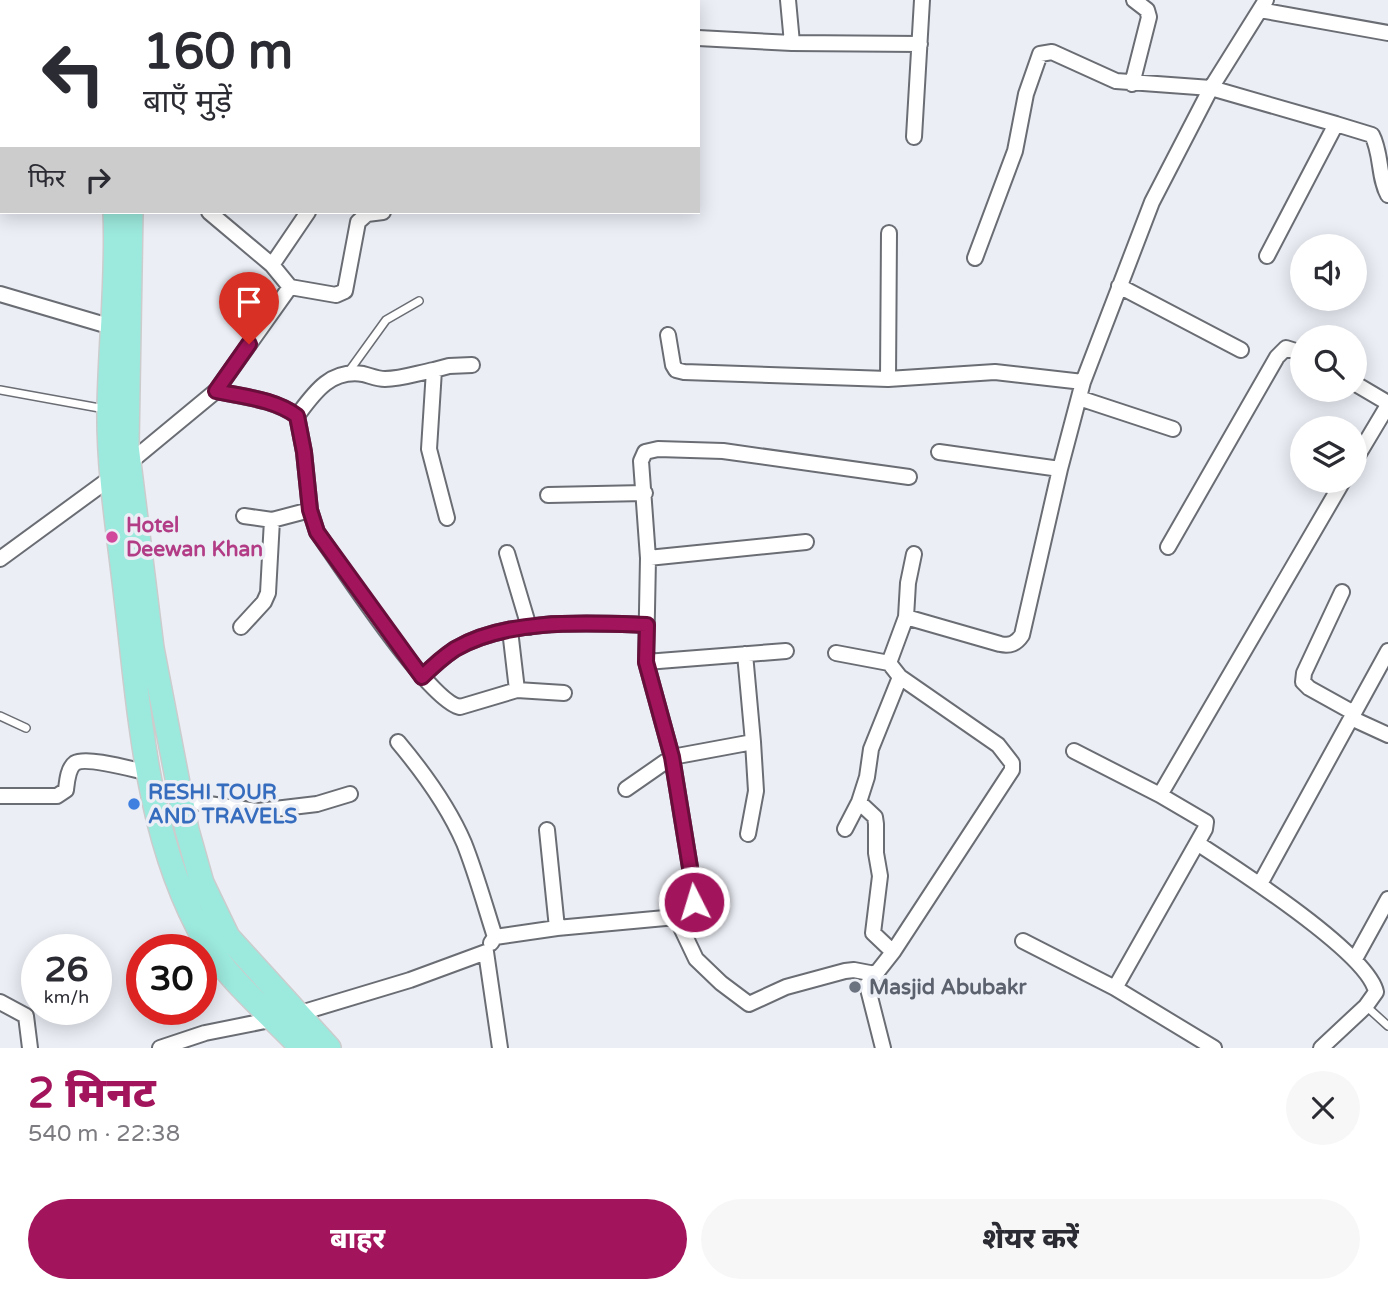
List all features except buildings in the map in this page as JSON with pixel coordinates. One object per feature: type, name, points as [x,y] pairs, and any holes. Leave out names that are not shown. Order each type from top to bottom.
[{"type":"main road","points":[[115,214],[115,288],[109,410],[187,831],[202,883],[228,937],[286,1017],[302,1048]]},
{"type":"main road","points":[[131,214],[127,446],[120,469],[152,798],[184,902],[208,946],[239,984],[329,1048]]},
{"type":"street","points":[[788,0],[792,43]]},
{"type":"street","points":[[914,137],[922,0]]},
{"type":"street","points":[[1132,84],[1149,17],[1147,10],[1133,0]]},
{"type":"street","points":[[906,617],[1009,646],[1017,642],[1022,635],[1059,469],[1083,382],[1119,286],[1152,202],[1211,88],[1263,5],[1388,33]]},
{"type":"street","points":[[700,38],[792,43],[920,44]]},
{"type":"street","points":[[975,258],[1015,151],[1026,94],[1040,54],[1052,52],[1104,76],[1132,84],[1211,88],[1372,135],[1388,195]]},
{"type":"street","points":[[1267,256],[1336,124]]},
{"type":"street","points":[[211,214],[272,265],[290,287],[336,295],[345,291],[358,222],[373,214]]},
{"type":"street","points":[[272,265],[307,214]]},
{"type":"street","points":[[888,379],[889,233]]},
{"type":"street","points":[[1119,286],[1241,350]]},
{"type":"street","points":[[0,558],[120,469],[216,391],[290,287]]},
{"type":"street","points":[[0,294],[112,327]]},
{"type":"street","points":[[668,335],[673,366],[679,371],[888,379],[995,372],[1083,382]]},
{"type":"street","points":[[1168,547],[1281,351],[1290,349]]},
{"type":"street","points":[[297,416],[325,382],[346,374],[390,379],[449,366],[472,365]]},
{"type":"street","points":[[434,370],[429,449],[447,518]]},
{"type":"street","points":[[216,391],[272,402],[297,416],[310,510],[317,532],[422,677],[448,701],[460,707],[517,690],[564,693]]},
{"type":"street","points":[[1367,391],[1388,404],[1367,440]]},
{"type":"street","points":[[1079,398],[1174,429]]},
{"type":"street","points":[[495,937],[556,928],[676,918],[692,908],[694,892],[672,757],[646,662],[648,558],[641,461],[645,452],[723,451],[909,477]]},
{"type":"street","points":[[939,452],[1059,469]]},
{"type":"street","points":[[548,495],[645,493]]},
{"type":"street","points":[[1160,795],[1336,493]]},
{"type":"street","points":[[244,516],[272,520],[310,510]]},
{"type":"street","points":[[241,627],[264,602],[268,593],[272,520]]},
{"type":"street","points":[[648,558],[806,541]]},
{"type":"street","points":[[507,553],[529,628]]},
{"type":"street","points":[[889,663],[906,617],[908,583],[914,554]]},
{"type":"street","points":[[1342,592],[1304,673],[1303,682],[1353,716],[1388,735]]},
{"type":"street","points":[[422,677],[461,646],[488,634],[598,623],[647,625]]},
{"type":"street","points":[[510,630],[517,690]]},
{"type":"street","points":[[646,662],[786,651]]},
{"type":"street","points":[[1260,884],[1388,651]]},
{"type":"street","points":[[836,653],[889,663],[900,677],[998,745],[1012,763],[1012,770],[893,952],[870,979],[867,990],[883,1048]]},
{"type":"street","points":[[745,654],[756,791],[748,834]]},
{"type":"street","points":[[845,829],[859,802],[867,777],[871,749],[900,677]]},
{"type":"street","points":[[160,1048],[205,1033],[286,1017],[410,980],[486,952],[495,937],[464,845],[427,777],[398,742]]},
{"type":"street","points":[[626,789],[672,757],[753,742]]},
{"type":"street","points":[[1074,751],[1206,822],[1197,843],[1115,988]]},
{"type":"street","points":[[0,796],[57,796],[66,790],[73,765],[85,761],[149,773]]},
{"type":"street","points":[[181,800],[258,811],[317,804],[349,793]]},
{"type":"street","points":[[859,802],[875,817],[876,824],[879,891],[873,933],[893,952]]},
{"type":"street","points":[[547,830],[556,928]]},
{"type":"street","points":[[1197,843],[1260,884],[1354,959],[1376,989],[1375,996],[1366,1006],[1321,1048]]},
{"type":"street","points":[[1354,959],[1388,899]]},
{"type":"street","points":[[676,918],[696,959],[721,983],[749,1004],[786,986],[845,971],[875,974]]},
{"type":"street","points":[[1023,941],[1115,988],[1213,1048]]},
{"type":"street","points":[[486,952],[500,1048]]},
{"type":"street","points":[[0,1002],[26,1016],[30,1048]]},
{"type":"street","points":[[205,1033],[209,1048]]},
{"type":"lane","points":[[346,374],[386,320],[419,301]]},
{"type":"lane","points":[[0,390],[109,410]]},
{"type":"lane","points":[[0,716],[26,728]]},
{"type":"lane","points":[[1366,1006],[1388,1026]]},
{"type":"place","name":"Hotel Deewan Khan","points":[[112,537]]},
{"type":"place","name":"RESHI TOUR AND TRAVELS","points":[[134,804]]},
{"type":"place","name":"Masjid Abubakr","points":[[855,987]]},
{"type":"route","points":[[249,344],[216,391],[272,402],[297,416],[312,522],[422,677],[452,651],[488,634],[598,623],[647,625],[646,662],[672,757],[694,902]]}]
